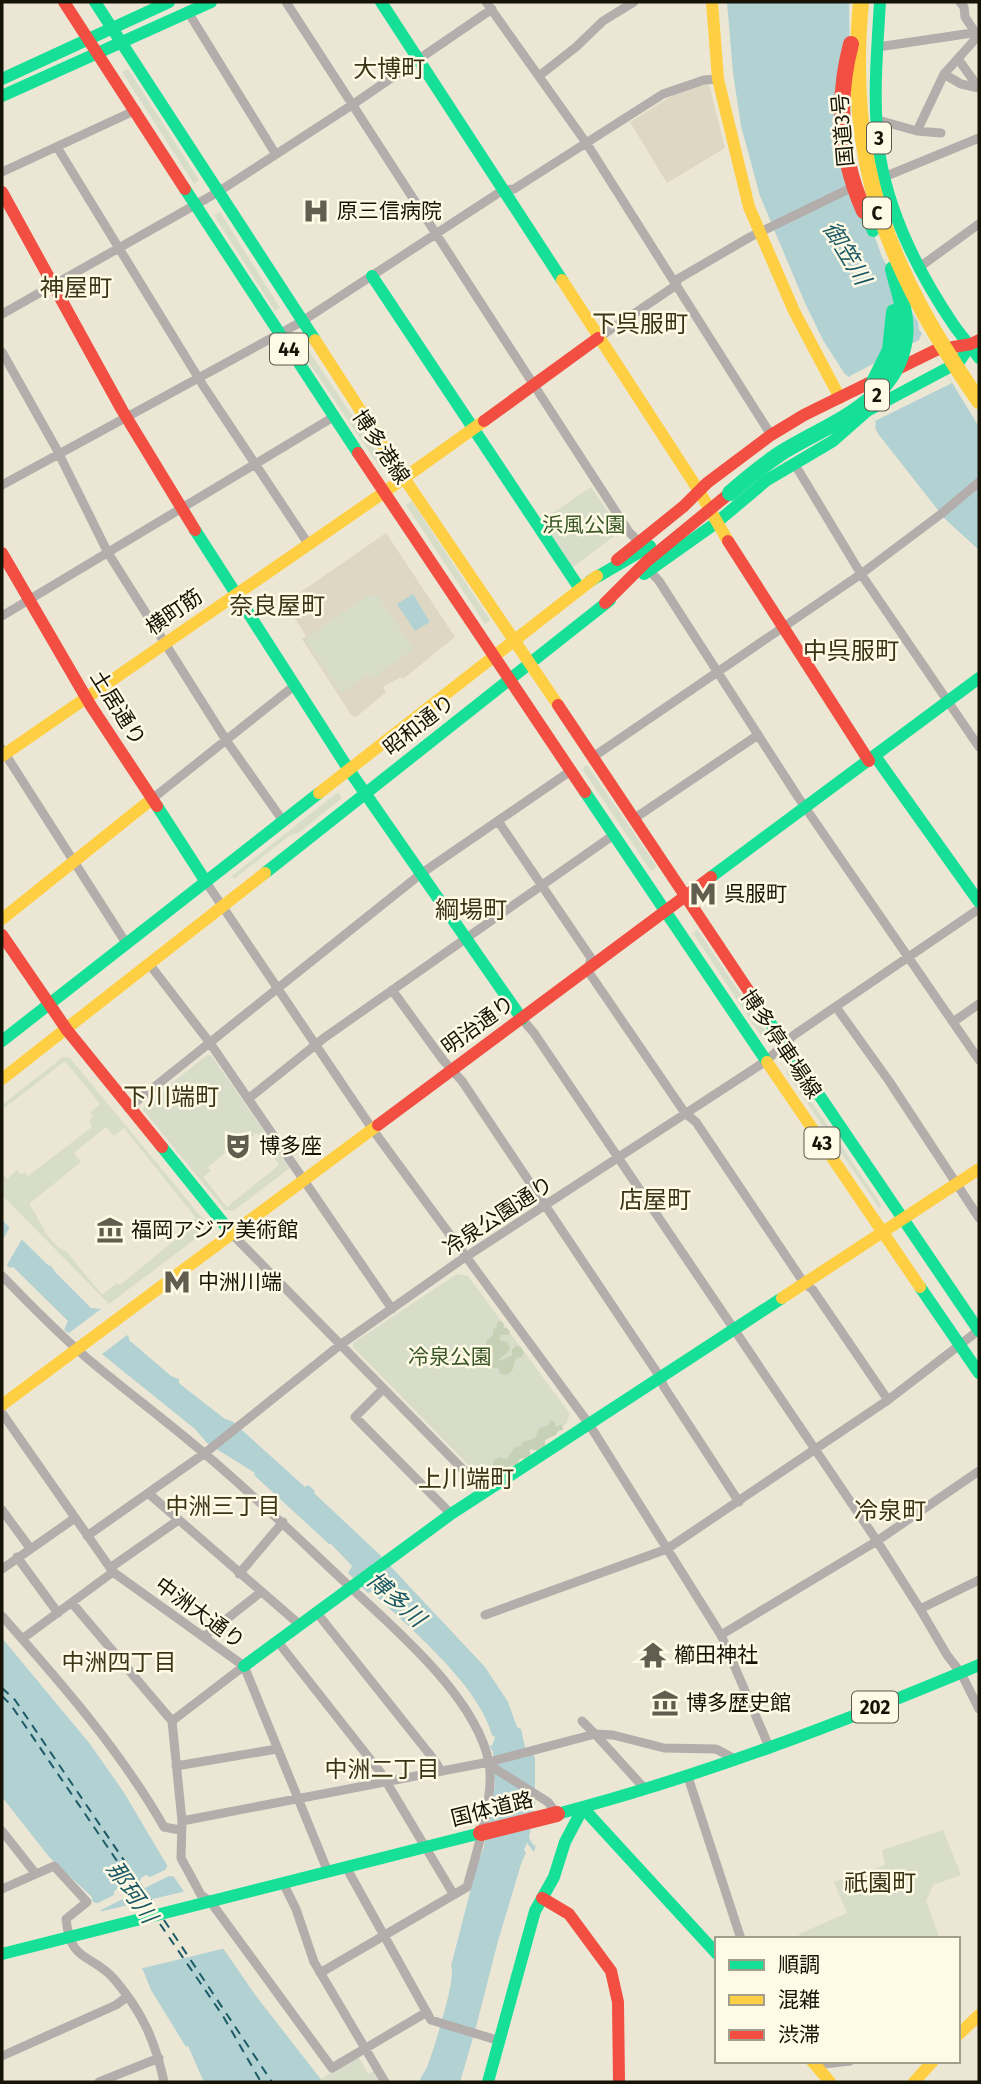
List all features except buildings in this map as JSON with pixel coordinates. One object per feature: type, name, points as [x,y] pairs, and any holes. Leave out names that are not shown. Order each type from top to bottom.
[{"type":"main road","name":"博多港線","points":[[64,2],[278,334],[667,912]]},
{"type":"main road","name":"博多港線","points":[[95,2],[404,478],[687,897]]},
{"type":"main road","points":[[2,96],[93,46],[112,29],[169,2]]},
{"type":"main road","points":[[2,79],[93,46],[121,43],[211,2]]},
{"type":"main road","points":[[381,2],[598,338],[712,502],[783,626],[872,759],[979,902]]},
{"type":"main road","points":[[712,2],[718,79],[749,207],[765,231],[794,311],[845,396]]},
{"type":"main road","name":"国道3号","points":[[880,2],[877,178],[920,266],[953,324],[976,347]]},
{"type":"main road","points":[[372,276],[472,428],[585,585],[638,555],[712,502],[783,442],[838,413],[860,397],[874,383],[884,366],[893,334],[893,297],[880,251],[864,211],[855,167],[848,108],[851,43],[858,3]]},
{"type":"main road","name":"国道3号","points":[[858,3],[860,103],[877,178],[886,235],[941,349],[979,397]]},
{"type":"main road","name":"C","points":[[858,3],[865,143],[872,186],[885,228]]},
{"type":"main road","name":"C","points":[[858,3],[858,104],[862,144],[875,207],[905,279],[948,355],[979,397]]},
{"type":"main road","points":[[2,192],[127,418],[181,508],[349,770],[522,1019]]},
{"type":"main road","points":[[885,228],[924,309],[979,397]]},
{"type":"main road","name":"2","points":[[605,603],[712,502],[789,448],[866,405],[883,389],[897,369],[906,335],[885,228]]},
{"type":"main road","name":"横町筋","points":[[3,753],[309,545],[598,338]]},
{"type":"main road","points":[[953,365],[976,347]]},
{"type":"main road","name":"昭和通り","points":[[2,1079],[649,570],[771,435],[804,415],[941,349],[976,347]]},
{"type":"main road","name":"昭和通り","points":[[2,1041],[684,506],[712,502],[767,480],[833,441],[867,411],[953,365]]},
{"type":"main road","name":"土居通り","points":[[2,553],[86,698],[206,882]]},
{"type":"main road","name":"明治通り","points":[[2,1405],[979,678]]},
{"type":"main road","points":[[2,919],[152,799]]},
{"type":"main road","name":"博多停車場線","points":[[687,897],[784,1045],[979,1331]]},
{"type":"main road","name":"博多停車場線","points":[[667,912],[979,1373]]},
{"type":"main road","points":[[2,935],[67,1030],[232,1234]]},
{"type":"main road","points":[[244,1666],[451,1514],[979,1169]]},
{"type":"main road","name":"国体道路","points":[[2,1954],[557,1815],[688,1777],[770,1749],[979,1665]]},
{"type":"main road","points":[[488,2082],[535,1911],[554,1877],[565,1842],[583,1808],[715,1952]]},
{"type":"main road","points":[[557,1815],[565,1842]]},
{"type":"main road","points":[[542,1898],[569,1914],[611,1971],[618,2002],[619,2082]]},
{"type":"main road","points":[[960,2033],[979,2015]]},
{"type":"main road","points":[[814,2063],[830,2082]]},
{"type":"main road","points":[[914,2082],[931,2063]]},
{"type":"street","points":[[286,2],[533,385],[629,531],[639,542]]},
{"type":"street","points":[[539,76],[576,47],[603,21],[634,2]]},
{"type":"street","points":[[960,2],[964,7],[965,18],[978,36]]},
{"type":"street","points":[[2,314],[218,192],[419,61],[489,6],[587,144],[771,435]]},
{"type":"street","points":[[188,12],[275,153]]},
{"type":"street","points":[[878,47],[978,36]]},
{"type":"street","points":[[917,131],[944,74],[978,36]]},
{"type":"street","points":[[958,60],[979,88]]},
{"type":"street","points":[[944,74],[961,85],[979,88]]},
{"type":"street","points":[[2,485],[301,322],[503,190],[513,189],[663,94],[704,80],[718,79]]},
{"type":"street","points":[[2,172],[136,110]]},
{"type":"street","points":[[877,121],[917,131],[941,133]]},
{"type":"street","points":[[598,338],[675,286],[677,279],[750,237],[849,188],[979,138]]},
{"type":"street","points":[[57,147],[199,378],[309,545]]},
{"type":"street","points":[[920,266],[979,224]]},
{"type":"street","points":[[2,352],[59,455],[108,553],[226,740],[283,821]]},
{"type":"street","points":[[2,616],[335,416]]},
{"type":"street","points":[[794,463],[861,573],[979,747]]},
{"type":"street","points":[[593,757],[861,573],[941,514],[979,482]]},
{"type":"street","points":[[649,570],[659,580],[806,808],[979,1060]]},
{"type":"street","points":[[152,799],[294,686]]},
{"type":"street","points":[[635,818],[758,735]]},
{"type":"street","points":[[3,753],[126,943]]},
{"type":"street","points":[[128,1108],[422,873],[572,770]]},
{"type":"street","points":[[498,821],[591,958],[588,971],[888,1400]]},
{"type":"street","points":[[248,1099],[316,1044],[615,834]]},
{"type":"street","points":[[206,882],[373,1130],[589,1424],[722,1635],[770,1749]]},
{"type":"street","name":"冷泉公園通り","points":[[87,1536],[209,1450],[340,1345],[392,1308],[766,1061],[794,1035],[979,909]]},
{"type":"street","points":[[150,965],[209,1043],[392,1308]]},
{"type":"street","points":[[392,990],[462,1081],[660,1377],[739,1502]]},
{"type":"street","points":[[953,1022],[979,1004]]},
{"type":"street","points":[[836,1007],[979,1218]]},
{"type":"street","points":[[522,1019],[534,1032],[877,1541],[947,1655],[961,1673],[979,1709]]},
{"type":"street","points":[[232,1234],[485,1492]]},
{"type":"street","points":[[2,1276],[81,1346],[209,1450],[374,1608],[450,1688],[473,1722],[492,1764],[548,1802],[557,1815]]},
{"type":"street","points":[[485,1615],[667,1549],[888,1400],[979,1331]]},
{"type":"street","points":[[383,1389],[355,1417],[451,1514]]},
{"type":"street","name":"中洲大通り","points":[[2,1413],[112,1570],[244,1666],[328,1871]]},
{"type":"street","points":[[722,1635],[877,1541],[979,1471]]},
{"type":"street","points":[[148,1493],[177,1521],[300,1625]]},
{"type":"street","points":[[2,1510],[30,1548]]},
{"type":"street","points":[[2,1569],[75,1518]]},
{"type":"street","points":[[22,1639],[177,1521]]},
{"type":"street","points":[[239,1574],[283,1522]]},
{"type":"street","points":[[17,1557],[58,1613]]},
{"type":"street","points":[[920,1609],[979,1580]]},
{"type":"street","points":[[205,1636],[261,1592]]},
{"type":"street","points":[[72,1603],[172,1721],[181,1825],[181,1858],[203,1903],[332,2068],[427,2012]]},
{"type":"street","points":[[317,1613],[441,1771]]},
{"type":"street","points":[[2,1616],[99,1729],[145,1793],[164,1827],[387,1781],[492,1764],[595,1734],[613,1735],[664,1748],[716,1749],[736,1760]]},
{"type":"street","points":[[278,1642],[387,1781],[454,1895]]},
{"type":"street","points":[[172,1721],[244,1666]]},
{"type":"street","points":[[582,1721],[645,1788]]},
{"type":"street","points":[[176,1766],[277,1749]]},
{"type":"street","points":[[320,1973],[467,1887],[487,1804],[492,1764]]},
{"type":"street","points":[[688,1777],[740,1937]]},
{"type":"street","points":[[2,1831],[36,1874]]},
{"type":"street","points":[[2,1889],[54,1866],[88,1902],[66,1919],[68,1937],[76,1953],[114,1978],[143,2017],[159,2058],[164,2082]]},
{"type":"street","points":[[346,1867],[434,2021],[500,2041]]},
{"type":"street","points":[[283,1883],[296,1909],[314,1962],[385,2082]]},
{"type":"street","points":[[2,2056],[116,2005],[127,1997]]},
{"type":"street","points":[[99,2082],[159,2058]]},
{"type":"shaded area","points":[[709,84],[725,148],[667,183],[630,122],[678,92],[693,85]]},
{"type":"shaded area","points":[[386,533],[455,637],[403,679],[401,677],[383,687],[386,692],[356,717],[352,716],[302,639],[306,636],[285,603]]},
{"type":"green space","points":[[128,69],[199,180],[194,184],[122,72]]},
{"type":"green space","points":[[220,212],[280,308],[275,311],[214,215]]},
{"type":"green space","points":[[305,345],[386,466],[381,469],[299,348]]},
{"type":"green space","name":"浜風公園","points":[[591,487],[621,531],[572,568],[541,521]]},
{"type":"green space","points":[[412,501],[490,620],[485,624],[406,505]]},
{"type":"green space","points":[[377,595],[414,649],[373,678],[369,674],[342,693],[305,639],[366,597]]},
{"type":"green space","points":[[584,766],[588,766],[657,867],[651,871],[583,770]]},
{"type":"green space","points":[[338,792],[342,798],[234,879],[232,876]]},
{"type":"green space","points":[[697,929],[766,1032],[761,1036],[693,933]]},
{"type":"green space","points":[[207,1055],[211,1055],[290,1168],[233,1211],[225,1210],[143,1110],[144,1106]],"holes":[[[257,1133],[275,1154],[273,1156],[279,1165],[227,1207],[203,1177],[211,1171],[208,1167],[243,1138],[246,1141]]]},
{"type":"green space","points":[[63,1057],[70,1058],[207,1224],[206,1231],[109,1304],[2,1195],[2,1173],[7,1179],[17,1170],[21,1175],[25,1172],[28,1176],[92,1127],[89,1121],[93,1117],[90,1113],[100,1104],[65,1061],[2,1110],[2,1105]],"holes":[[[106,1127],[114,1136],[124,1128],[196,1218],[184,1227],[186,1231],[120,1285],[117,1283],[102,1295],[67,1252],[49,1237],[29,1204],[81,1162],[74,1153]]]},
{"type":"green space","points":[[790,1070],[882,1206],[879,1208],[786,1072]]},
{"type":"green space","name":"冷泉公園","points":[[457,1274],[468,1276],[570,1414],[566,1424],[482,1479],[353,1347],[353,1343]]},
{"type":"green space","points":[[501,1321],[503,1328],[510,1332],[499,1338],[510,1347],[500,1361],[512,1355],[516,1346],[521,1347],[524,1352],[522,1357],[516,1358],[512,1371],[507,1375],[501,1374],[498,1368],[490,1368],[487,1363],[494,1356],[486,1347],[486,1341],[493,1335],[497,1322]]},
{"type":"green space","points":[[551,1420],[556,1427],[562,1424],[563,1430],[545,1440],[545,1447],[538,1451],[531,1449],[531,1454],[525,1460],[522,1458],[517,1465],[509,1466],[504,1473],[495,1472],[492,1466],[494,1460],[500,1457],[507,1459],[515,1447],[535,1438],[539,1428],[549,1425]]},
{"type":"green space","points":[[943,1830],[961,1875],[933,1885],[926,1901],[939,1937],[800,1937],[799,1934],[847,1913],[834,1882],[885,1865],[882,1850]]},
{"type":"green space","points":[[358,2056],[368,2074],[374,2071],[380,2082],[324,2082],[321,2079]]},
{"type":"water","name":"御笠川","points":[[727,2],[849,2],[851,134],[859,193],[882,257],[918,322],[919,330],[979,427],[979,550],[945,519],[879,435],[875,428],[876,423],[823,340],[805,303],[760,196],[741,126]]},
{"type":"water","points":[[413,594],[430,622],[415,631],[397,604]]},
{"type":"water","name":"博多川","points":[[2,1220],[91,1308],[101,1309],[129,1340],[171,1376],[179,1379],[179,1383],[225,1419],[232,1421],[305,1487],[308,1485],[315,1491],[314,1493],[379,1554],[485,1667],[508,1702],[517,1727],[521,1729],[525,1747],[535,1757],[535,1805],[529,1838],[534,1846],[536,1844],[534,1852],[527,1843],[524,1850],[526,1853],[498,1941],[460,2082],[419,2082],[430,2059],[444,2015],[451,1984],[451,1966],[484,1847],[487,1818],[495,1785],[493,1752],[489,1745],[492,1746],[495,1737],[485,1716],[459,1678],[425,1642],[375,1595],[375,1590],[368,1593],[348,1573],[352,1566],[254,1475],[255,1473],[207,1443],[195,1429],[103,1355],[64,1330],[68,1321],[13,1267],[10,1268],[2,1260]]},
{"type":"water","name":"那珂川","points":[[2,1638],[90,1744],[123,1791],[174,1877],[256,1996],[323,2082],[204,2082],[188,2046],[186,2047],[151,1990],[143,1970],[124,1941],[92,1897],[50,1858],[2,1797]]},
{"type":"pier","points":[[922,333],[952,383],[875,421],[844,376],[846,374],[848,377],[919,340]]},
{"type":"pier","points":[[11,1225],[24,1236],[5,1268],[2,1265],[2,1241]]},
{"type":"pier","points":[[101,1309],[127,1335],[101,1355],[69,1333]]},
{"type":"pier","points":[[169,1863],[177,1877],[169,1876],[99,1911],[93,1903],[114,1895],[114,1891],[120,1888],[123,1890],[140,1882],[146,1875],[150,1877],[165,1870]]},
{"type":"pier","points":[[186,1891],[226,1948],[139,1969],[99,1912]]},
{"type":"ferry route","points":[[2,1688],[15,1700],[155,1906]]},
{"type":"ferry route","points":[[2,1696],[11,1705],[149,1908]]},
{"type":"ferry route","points":[[164,1920],[272,2082]]},
{"type":"ferry route","points":[[160,1924],[223,2016],[261,2082]]},
{"type":"traffic: fast","points":[[95,2],[315,340]]},
{"type":"traffic: fast","points":[[2,79],[169,2]]},
{"type":"traffic: fast","points":[[2,96],[211,2]]},
{"type":"traffic: fast","points":[[381,2],[562,280]]},
{"type":"traffic: fast","points":[[880,2],[876,118],[880,157],[891,201],[929,286],[979,358]]},
{"type":"traffic: fast","points":[[185,189],[358,453]]},
{"type":"traffic: fast","points":[[864,211],[873,231]]},
{"type":"traffic: fast","points":[[730,493],[781,453],[858,409],[889,379],[899,360],[906,329],[893,269]]},
{"type":"traffic: fast","points":[[372,276],[580,589]]},
{"type":"traffic: fast","points":[[873,384],[890,350],[894,312]]},
{"type":"traffic: fast","points":[[644,574],[716,523],[767,480],[833,441],[867,411],[959,362],[971,344]]},
{"type":"traffic: fast","points":[[195,530],[349,770],[522,1019]]},
{"type":"traffic: fast","points":[[590,581],[650,546]]},
{"type":"traffic: fast","points":[[265,873],[610,600]]},
{"type":"traffic: fast","points":[[711,877],[979,678]]},
{"type":"traffic: fast","points":[[875,756],[979,902]]},
{"type":"traffic: fast","points":[[585,792],[767,1062]]},
{"type":"traffic: fast","points":[[2,1041],[319,793]]},
{"type":"traffic: fast","points":[[157,806],[206,882]]},
{"type":"traffic: fast","points":[[752,996],[979,1331]]},
{"type":"traffic: fast","points":[[162,1147],[232,1234]]},
{"type":"traffic: fast","points":[[920,1287],[979,1373]]},
{"type":"traffic: fast","points":[[244,1666],[451,1514],[782,1298]]},
{"type":"traffic: fast","points":[[557,1814],[665,1783],[771,1747],[979,1665]]},
{"type":"traffic: fast","points":[[488,2082],[535,1911],[554,1877],[565,1842],[583,1808],[715,1952]]},
{"type":"traffic: fast","points":[[2,1954],[481,1833]]},
{"type":"traffic: slow","points":[[712,2],[718,79],[749,207],[794,311],[840,398]]},
{"type":"traffic: slow","points":[[861,2],[858,61],[860,115],[867,165],[880,213],[897,259],[920,305],[979,401]]},
{"type":"traffic: slow","points":[[562,280],[699,491],[728,541]]},
{"type":"traffic: slow","points":[[315,340],[404,478],[558,705]]},
{"type":"traffic: slow","points":[[2,756],[484,421]]},
{"type":"traffic: slow","points":[[319,793],[597,576]]},
{"type":"traffic: slow","points":[[2,919],[152,799]]},
{"type":"traffic: slow","points":[[2,1079],[265,873]]},
{"type":"traffic: slow","points":[[767,1062],[920,1287]]},
{"type":"traffic: slow","points":[[2,1405],[378,1125]]},
{"type":"traffic: slow","points":[[782,1298],[979,1169]]},
{"type":"traffic: slow","points":[[960,2033],[979,2015]]},
{"type":"traffic: slow","points":[[814,2063],[830,2082]]},
{"type":"traffic: slow","points":[[914,2082],[931,2063]]},
{"type":"traffic: jam","points":[[64,2],[185,189]]},
{"type":"traffic: jam","points":[[851,44],[843,87],[843,129],[850,170],[864,211]]},
{"type":"traffic: jam","points":[[2,192],[122,410],[195,530]]},
{"type":"traffic: jam","points":[[484,421],[598,338]]},
{"type":"traffic: jam","points":[[617,560],[684,506],[707,483],[771,435],[804,415],[936,350],[979,340]]},
{"type":"traffic: jam","points":[[358,453],[585,792]]},
{"type":"traffic: jam","points":[[605,603],[647,561],[730,493]]},
{"type":"traffic: jam","points":[[728,541],[869,761]]},
{"type":"traffic: jam","points":[[2,553],[91,706],[157,806]]},
{"type":"traffic: jam","points":[[558,705],[752,996]]},
{"type":"traffic: jam","points":[[378,1125],[711,877]]},
{"type":"traffic: jam","points":[[2,935],[67,1030],[162,1147]]},
{"type":"traffic: jam","points":[[481,1833],[557,1814]]},
{"type":"traffic: jam","points":[[542,1898],[569,1914],[611,1971],[618,2002],[619,2082]]},
{"type":"place","name":"原三信病院","points":[[316,211]]},
{"type":"place","name":"呉服町","points":[[703,894]]},
{"type":"place","name":"博多座","points":[[238,1146]]},
{"type":"place","name":"福岡アジア美術館","points":[[110,1230]]},
{"type":"place","name":"中洲川端","points":[[177,1282]]},
{"type":"place","name":"櫛田神社","points":[[653,1655]]},
{"type":"place","name":"博多歴史館","points":[[665,1703]]},
{"type":"district","name":"大博町","points":[[389,69]]},
{"type":"district","name":"神屋町","points":[[76,288]]},
{"type":"district","name":"下呉服町","points":[[640,324]]},
{"type":"district","name":"奈良屋町","points":[[277,606]]},
{"type":"district","name":"中呉服町","points":[[851,651]]},
{"type":"district","name":"綱場町","points":[[471,910]]},
{"type":"district","name":"下川端町","points":[[171,1097]]},
{"type":"district","name":"店屋町","points":[[655,1200]]},
{"type":"district","name":"上川端町","points":[[466,1479]]},
{"type":"district","name":"中洲三丁目","points":[[223,1506]]},
{"type":"district","name":"冷泉町","points":[[890,1511]]},
{"type":"district","name":"中洲四丁目","points":[[119,1662]]},
{"type":"district","name":"中洲二丁目","points":[[382,1769]]},
{"type":"district","name":"祇園町","points":[[880,1883]]}]
